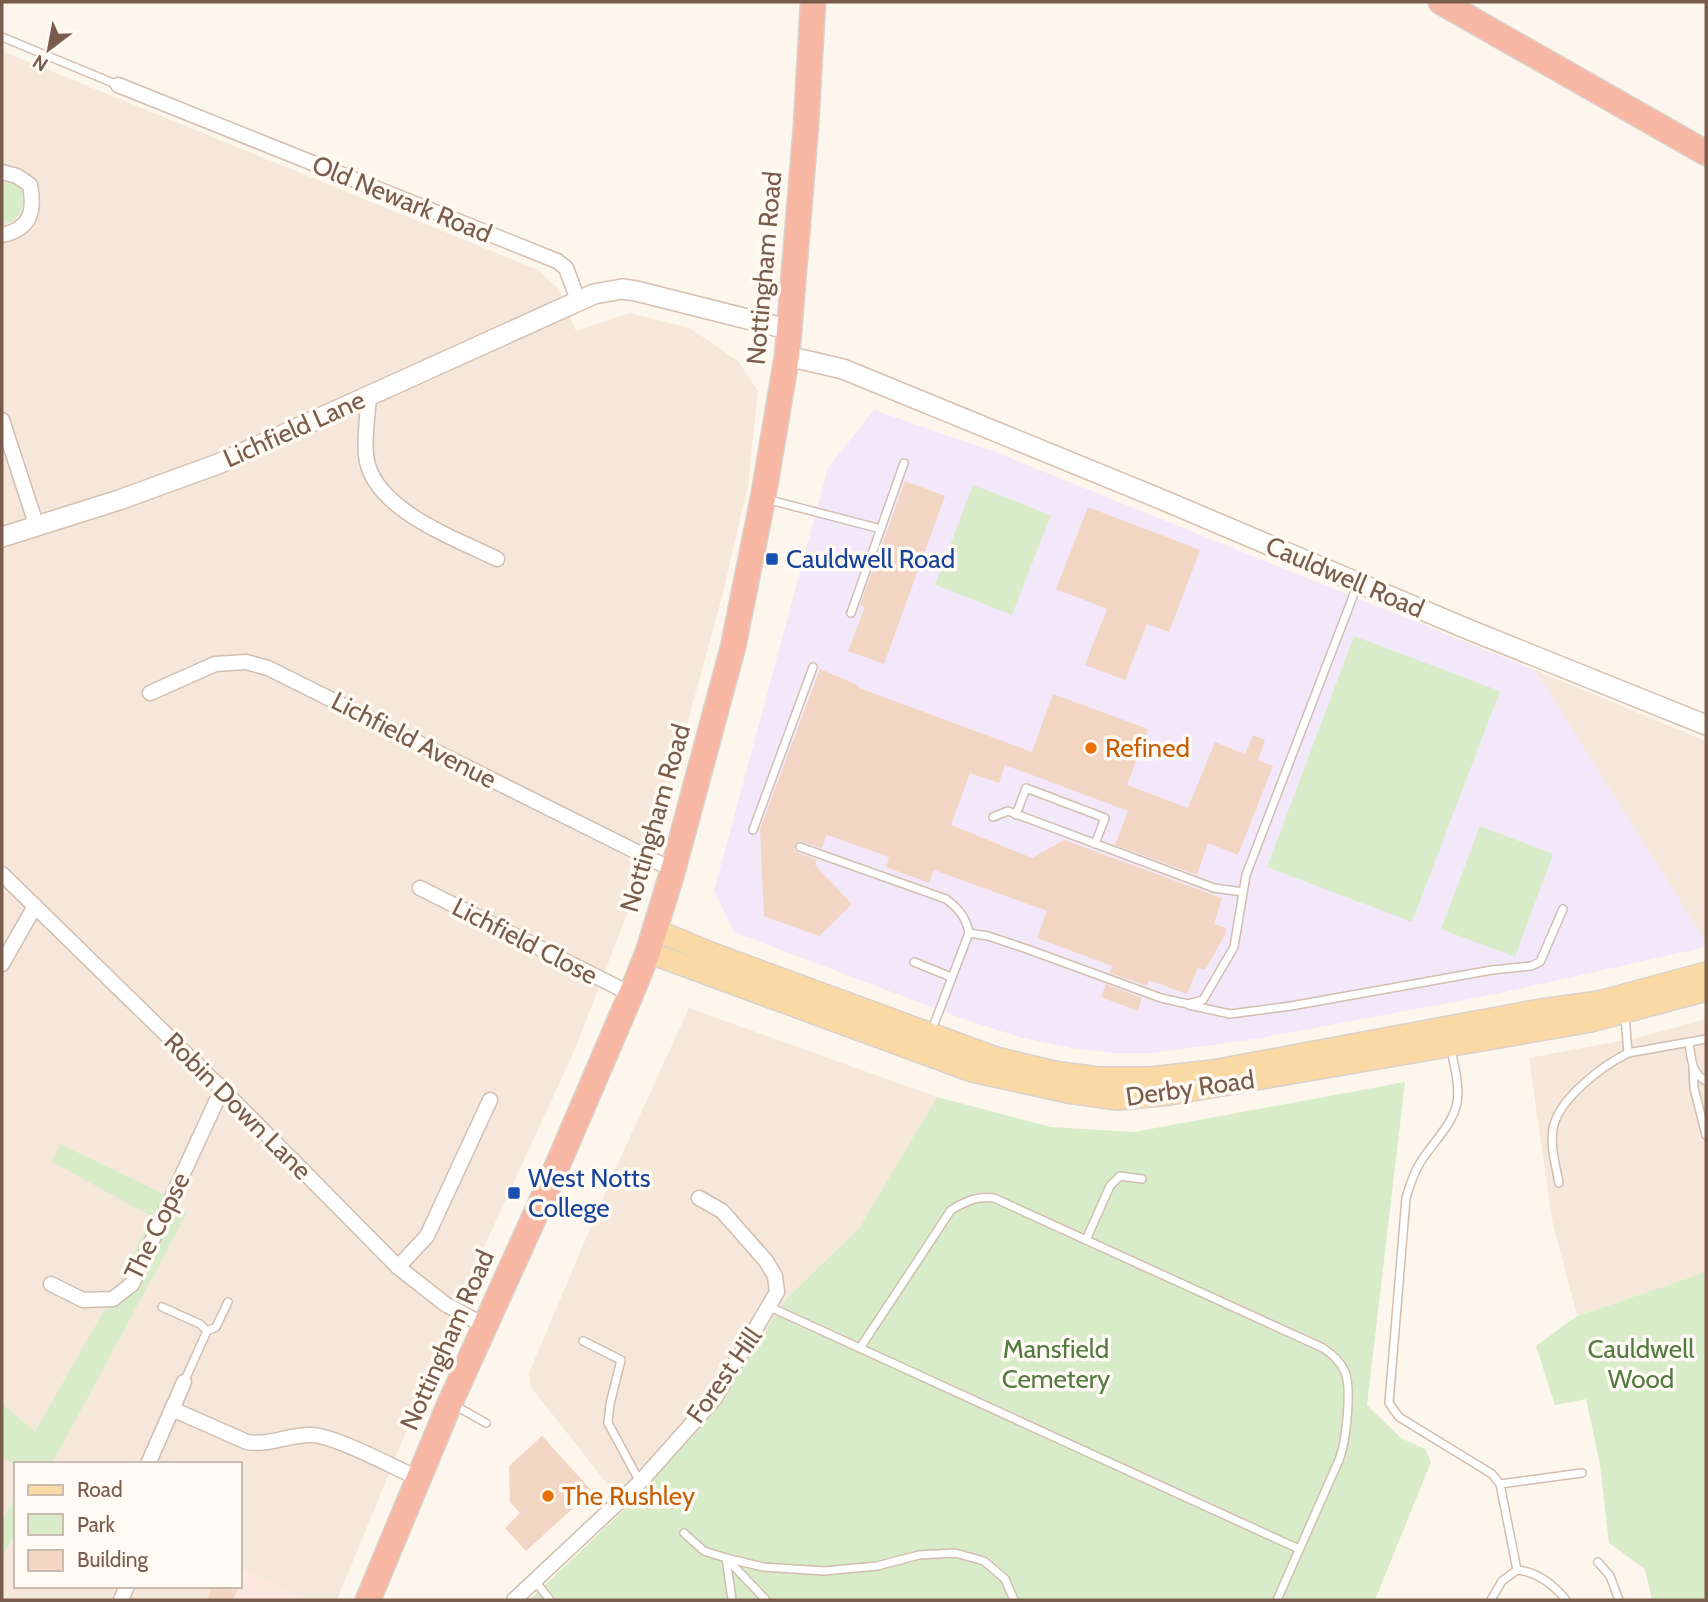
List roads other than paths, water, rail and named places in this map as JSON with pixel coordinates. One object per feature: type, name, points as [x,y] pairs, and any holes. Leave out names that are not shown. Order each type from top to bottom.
[{"type":"highway","name":"Nottingham Road","points":[[368,1600],[450,1403],[552,1178],[631,994],[673,870],[733,647],[763,498],[787,356],[806,126],[813,2]]},
{"type":"highway","points":[[1441,2],[1706,153]]},
{"type":"main road","name":"Derby Road","points":[[651,941],[713,954],[996,1058],[1054,1072],[1097,1078],[1150,1078],[1213,1071],[1448,1037],[1591,1021],[1706,990]]},
{"type":"main road","name":"Derby Road","points":[[651,941],[972,1071],[1068,1092],[1118,1099],[1170,1094],[1448,1037],[1599,1002],[1706,973]]},
{"type":"street","name":"Old Newark Road","points":[[118,85],[557,261],[566,268],[578,300]]},
{"type":"street","points":[[2,172],[17,176],[30,185],[34,203],[29,218],[15,232],[2,235]]},
{"type":"street","points":[[578,300],[607,290],[636,291],[791,330]]},
{"type":"street","name":"Lichfield Lane","points":[[2,537],[219,464],[578,300]]},
{"type":"street","name":"Cauldwell Road","points":[[787,356],[818,361],[843,369],[1465,628],[1706,724]]},
{"type":"street","points":[[369,395],[366,457],[378,488],[415,518],[497,559]]},
{"type":"street","points":[[2,420],[37,527]]},
{"type":"street","name":"Lichfield Avenue","points":[[150,693],[215,664],[246,662],[268,668],[673,870]]},
{"type":"street","name":"Robin Down Lane","points":[[2,874],[222,1089],[398,1267],[445,1304],[485,1326]]},
{"type":"street","name":"Lichfield Close","points":[[420,888],[631,994]]},
{"type":"street","points":[[2,964],[35,906]]},
{"type":"street","name":"The Copse","points":[[51,1284],[83,1300],[113,1299],[132,1284],[222,1089]]},
{"type":"street","points":[[398,1267],[427,1236],[490,1100]]},
{"type":"street","name":"Forest Hill","points":[[514,1600],[640,1482],[715,1398],[777,1292],[775,1276],[766,1261],[722,1211],[699,1198]]},
{"type":"street","points":[[149,1462],[184,1382]]},
{"type":"street","points":[[172,1409],[247,1442],[266,1443],[304,1435],[324,1437],[418,1478]]},
{"type":"lane","name":"Old Newark Road","points":[[2,37],[118,85]]},
{"type":"lane","points":[[851,613],[904,463]]},
{"type":"lane","points":[[763,498],[881,529]]},
{"type":"lane","points":[[1188,1004],[1203,1000],[1234,947],[1245,875],[1359,582]]},
{"type":"lane","points":[[753,830],[813,667]]},
{"type":"lane","points":[[1016,815],[1026,788],[1105,818],[1095,844]]},
{"type":"lane","points":[[993,817],[1008,811],[1214,888],[1242,892]]},
{"type":"lane","points":[[800,847],[946,899],[967,921],[969,933],[930,1034]]},
{"type":"lane","points":[[969,933],[988,936],[1161,998],[1230,1013],[1291,1006],[1492,970],[1531,966],[1540,961],[1563,909]]},
{"type":"lane","points":[[914,962],[951,977]]},
{"type":"lane","points":[[1625,1012],[1628,1054]]},
{"type":"lane","points":[[1448,1037],[1457,1082],[1457,1103],[1447,1126],[1421,1161],[1406,1198],[1389,1403],[1399,1417],[1492,1474],[1500,1484],[1517,1570]]},
{"type":"lane","points":[[1559,1184],[1553,1145],[1556,1117],[1575,1093],[1609,1065],[1628,1054],[1706,1040]]},
{"type":"lane","points":[[1689,1044],[1694,1088],[1706,1135]]},
{"type":"lane","points":[[1693,1068],[1697,1075],[1706,1081]]},
{"type":"lane","points":[[1086,1240],[1110,1186],[1120,1176],[1142,1179]]},
{"type":"lane","points":[[860,1348],[951,1210],[969,1199],[982,1196],[994,1198],[1323,1348],[1334,1355],[1346,1376],[1348,1391],[1344,1442],[1341,1455],[1277,1600]]},
{"type":"lane","points":[[184,1382],[207,1331],[216,1327],[228,1302]]},
{"type":"lane","points":[[162,1307],[200,1324],[207,1331]]},
{"type":"lane","points":[[769,1307],[1299,1549]]},
{"type":"lane","points":[[583,1341],[621,1360],[608,1423],[640,1482]]},
{"type":"lane","points":[[450,1403],[486,1423]]},
{"type":"lane","points":[[1500,1484],[1582,1473]]},
{"type":"lane","points":[[684,1534],[705,1551],[762,1567],[824,1571],[877,1566],[919,1555],[955,1553],[984,1561],[1005,1579],[1014,1600]]},
{"type":"lane","points":[[726,1558],[732,1600]]},
{"type":"lane","points":[[726,1558],[766,1600]]},
{"type":"lane","points":[[1598,1562],[1610,1576],[1619,1600]]},
{"type":"lane","points":[[1491,1600],[1502,1581],[1517,1570],[1535,1573],[1555,1587],[1566,1600]]},
{"type":"lane","points":[[535,1581],[550,1600]]},
{"type":"place","name":"Cauldwell Road","points":[[772,559]]},
{"type":"place","name":"Refined","points":[[1091,748]]},
{"type":"place","name":"West Notts College","points":[[514,1193]]},
{"type":"place","name":"The Rushley","points":[[548,1496]]},
{"type":"park label","name":"Mansfield Cemetery","points":[[1056,1364]]},
{"type":"park label","name":"Cauldwell Wood","points":[[1641,1364]]}]
